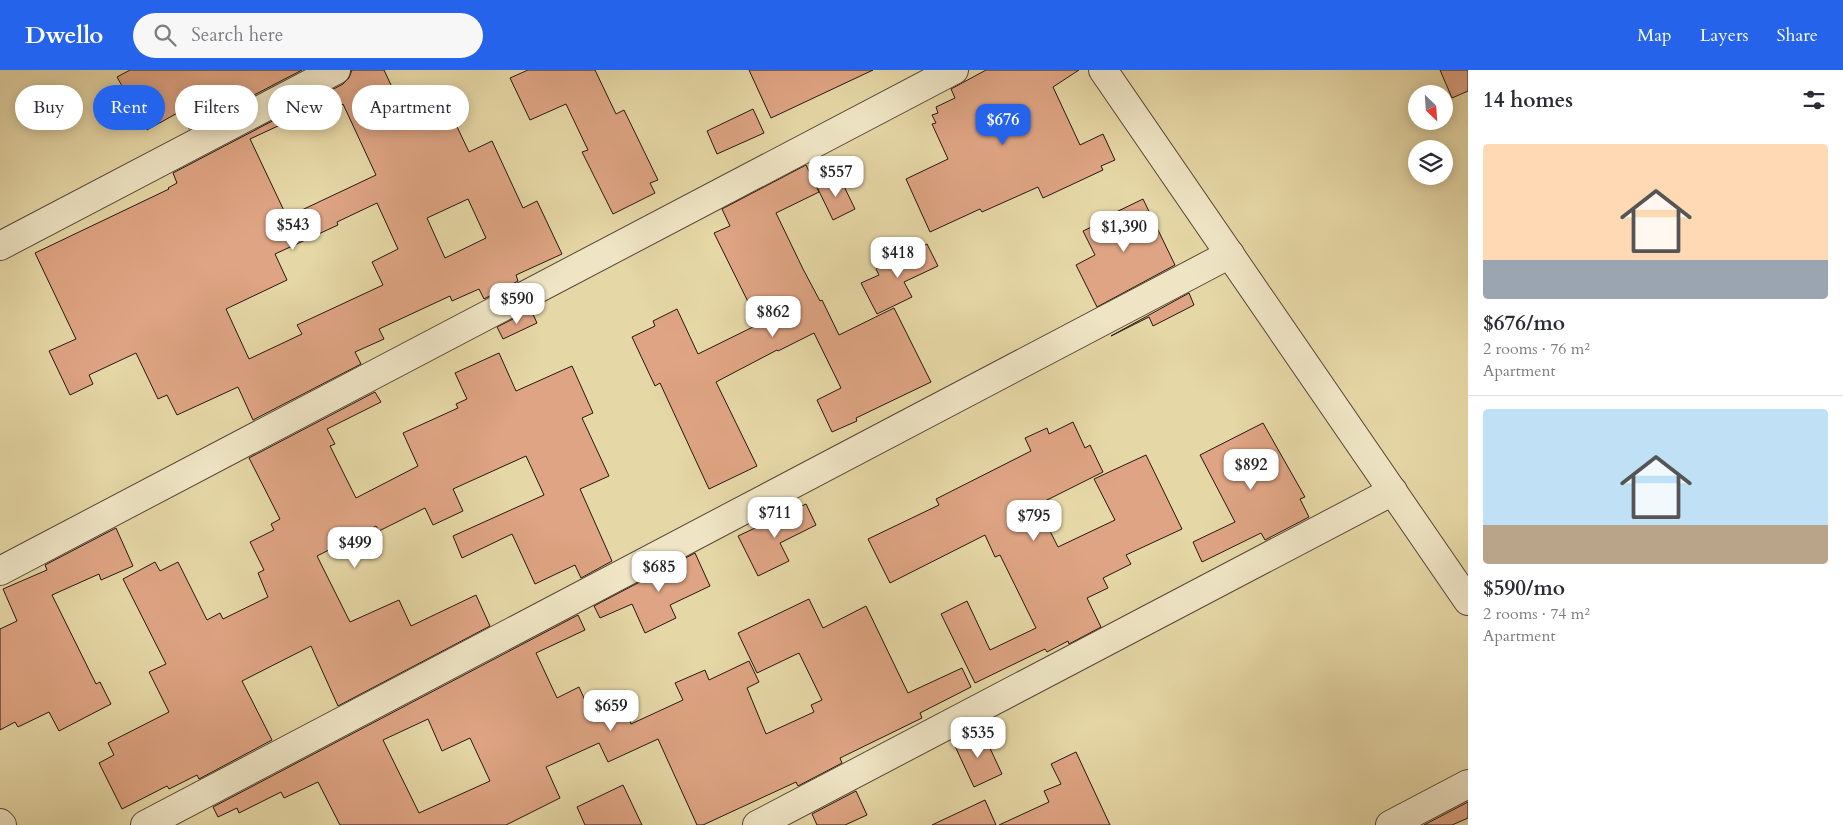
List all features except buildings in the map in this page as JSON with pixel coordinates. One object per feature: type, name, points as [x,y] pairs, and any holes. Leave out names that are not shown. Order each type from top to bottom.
[{"type":"street","points":[[0,246],[336,70]]},
{"type":"street","points":[[0,571],[954,70]]},
{"type":"street","points":[[1103,70],[1468,600]]},
{"type":"street","points":[[145,825],[1230,254]]},
{"type":"street","points":[[757,825],[1393,492]]},
{"type":"street","points":[[1390,825],[1468,784]]}]
